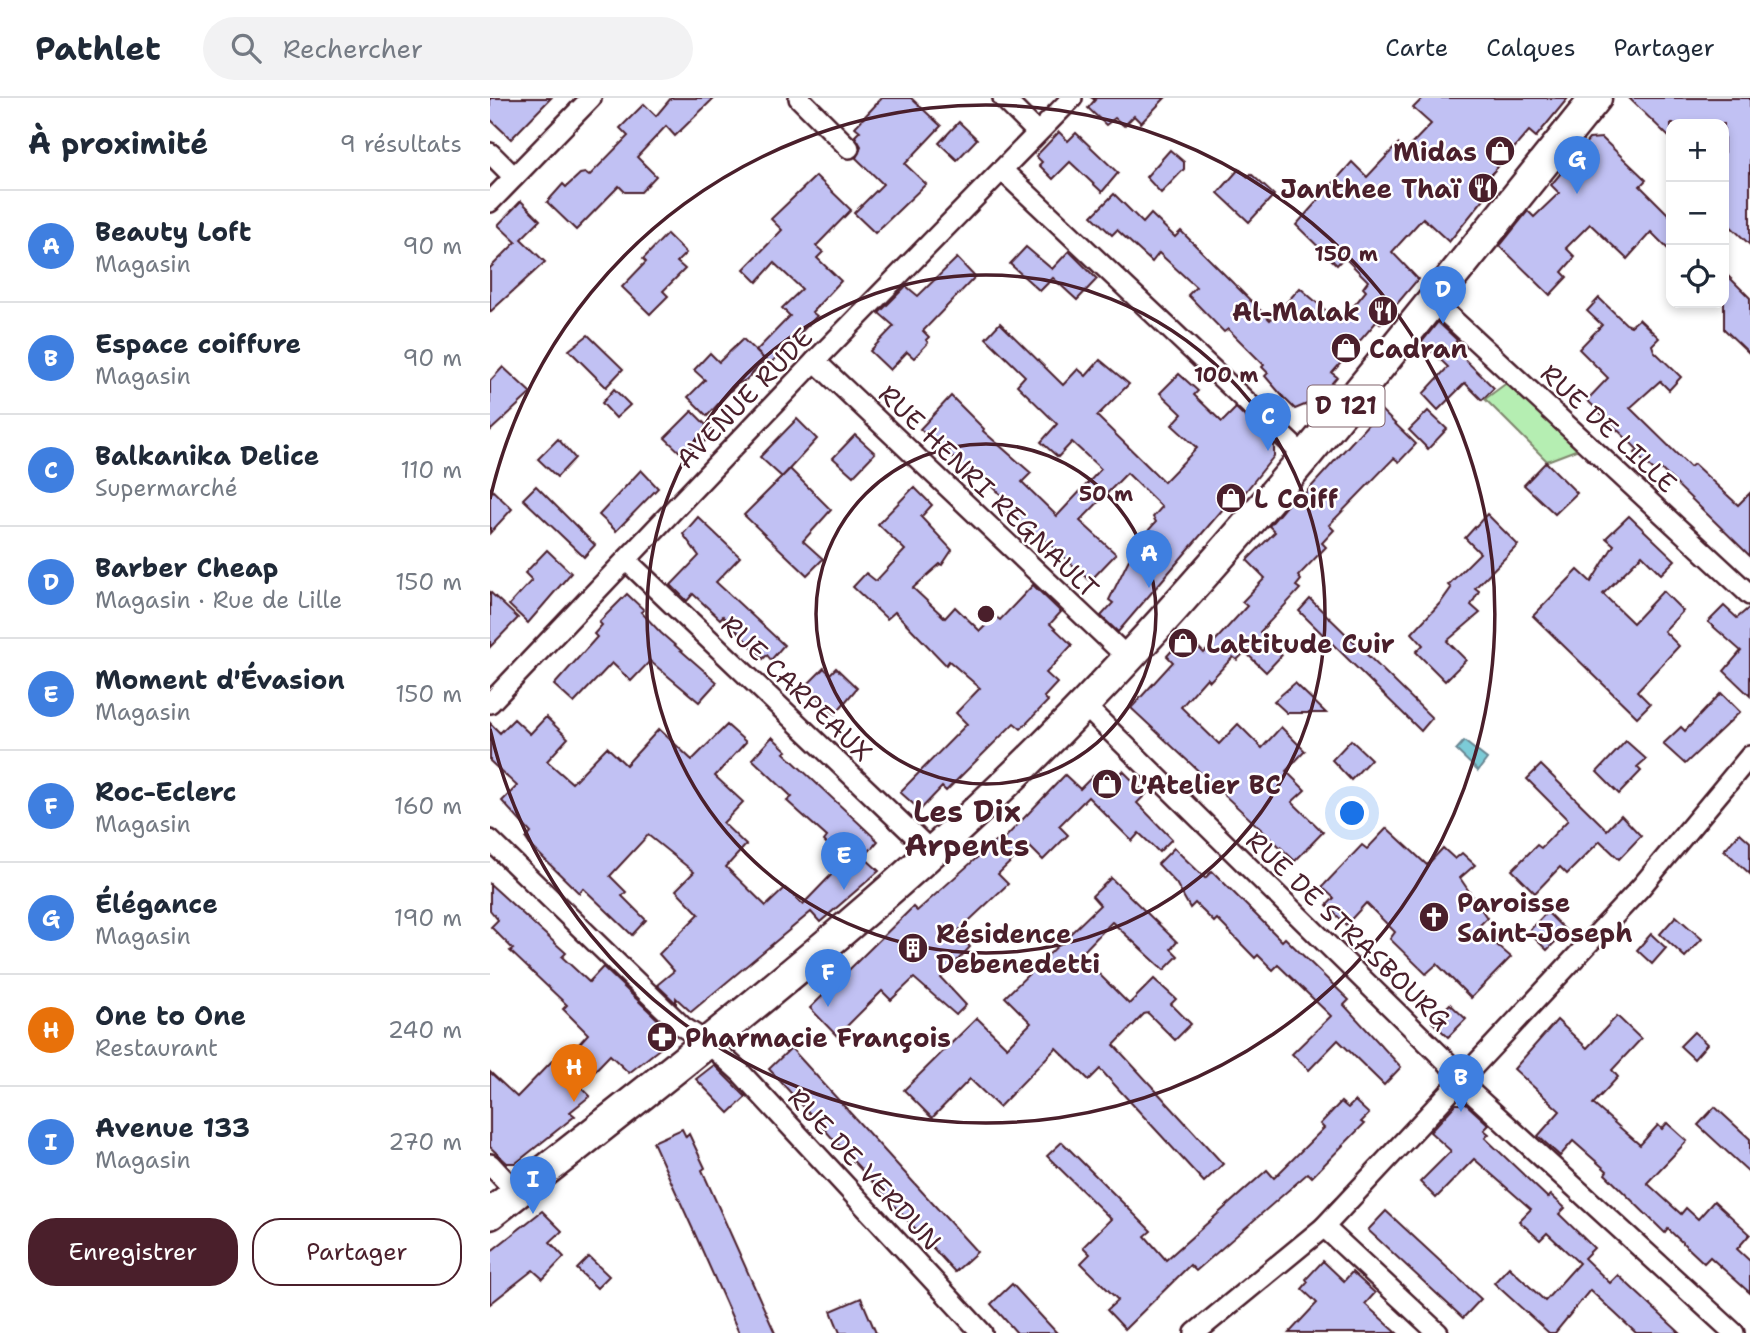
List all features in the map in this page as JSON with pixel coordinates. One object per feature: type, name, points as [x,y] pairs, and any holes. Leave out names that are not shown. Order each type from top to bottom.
[{"type":"main road","name":"D 121","points":[[490,1214],[708,1043],[933,853],[1084,705],[1305,457],[1597,98]]},
{"type":"street","points":[[490,202],[591,98]]},
{"type":"street","points":[[799,98],[849,148]]},
{"type":"street","points":[[1003,98],[1037,132]]},
{"type":"street","name":"AVENUE RUDE","points":[[490,703],[815,361],[1072,98]]},
{"type":"street","points":[[490,153],[514,177]]},
{"type":"street","points":[[1002,170],[1305,457]]},
{"type":"street","name":"RUE DE LILLE","points":[[1432,300],[1750,595]]},
{"type":"street","name":"RUE HENRI REGNAULT","points":[[815,361],[1128,658]]},
{"type":"street","name":"RUE CARPEAUX","points":[[626,560],[933,853]]},
{"type":"street","name":"RUE DE STRASBOURG","points":[[1084,705],[1474,1094],[1734,1333]]},
{"type":"street","points":[[1195,1333],[1324,1227],[1460,1078],[1641,887],[1749,760]]},
{"type":"street","name":"RUE DE VERDUN","points":[[490,840],[683,1027],[708,1043],[741,1073],[982,1333]]},
{"type":"street","points":[[490,1164],[517,1193]]},
{"type":"street","points":[[1324,1227],[1438,1333]]},
{"type":"green space","points":[[1512,379],[1581,448],[1547,461],[1485,399]]},
{"type":"water","points":[[1464,741],[1487,759],[1478,771],[1456,750]]},
{"type":"building","points":[[490,98],[551,98],[511,139],[490,119]]},
{"type":"building","points":[[671,98],[714,98],[675,136],[666,126],[637,157],[656,176],[641,192],[625,192],[619,186],[576,230],[547,202],[563,184],[566,187],[580,174],[589,176],[628,136],[620,128],[644,104],[656,116]]},
{"type":"building","points":[[882,98],[911,98],[941,126],[905,164],[926,184],[875,233],[854,213],[883,184],[856,158],[861,146],[855,136],[860,131],[855,127]]},
{"type":"building","points":[[1092,98],[1165,98],[1141,123],[1134,116],[1124,126],[1115,118],[1106,125],[1088,108],[1095,100]]},
{"type":"building","points":[[1423,98],[1568,98],[1536,137],[1529,131],[1488,178],[1495,185],[1449,242],[1423,218],[1392,252],[1418,279],[1380,324],[1377,321],[1332,373],[1337,377],[1311,408],[1307,404],[1295,409],[1284,398],[1265,376],[1268,373],[1262,367],[1264,365],[1228,329],[1224,332],[1188,295],[1196,287],[1159,253],[1152,262],[1117,230],[1112,235],[1092,216],[1114,194],[1143,223],[1151,214],[1175,237],[1181,231],[1270,320],[1300,288],[1340,323],[1366,291],[1363,288],[1368,281],[1344,257],[1337,265],[1296,225],[1352,162],[1367,177],[1398,144],[1405,151],[1431,124],[1413,108]]},
{"type":"building","points":[[1629,98],[1750,98],[1750,245],[1729,225],[1729,119],[1666,119],[1666,134]]},
{"type":"building","points":[[959,122],[977,139],[957,160],[939,143]]},
{"type":"building","points":[[1059,132],[1068,141],[1076,133],[1118,173],[1102,192],[1070,162],[1053,179],[1039,165],[1042,162],[1036,156]]},
{"type":"building","points":[[1602,138],[1646,180],[1640,186],[1666,212],[1666,247],[1651,232],[1627,259],[1590,224],[1566,248],[1575,257],[1562,272],[1567,277],[1550,295],[1500,246],[1528,211],[1534,217],[1559,193],[1551,185],[1589,139]]},
{"type":"building","points":[[1170,150],[1184,162],[1184,169],[1161,193],[1146,177]]},
{"type":"building","points":[[1239,169],[1248,177],[1251,174],[1274,195],[1249,222],[1218,193]]},
{"type":"building","points":[[816,176],[851,210],[816,246],[823,252],[817,258],[841,281],[812,312],[817,316],[770,364],[756,351],[790,316],[782,308],[802,289],[774,263],[757,282],[744,269],[782,230],[771,219]]},
{"type":"building","points":[[521,201],[540,220],[521,239],[545,262],[490,312],[490,268],[516,242],[498,225]]},
{"type":"building","points":[[667,234],[686,253],[677,262],[685,269],[663,291],[668,296],[650,314],[622,287],[646,262],[643,259]]},
{"type":"building","points":[[1026,247],[1052,269],[1069,251],[1097,279],[1077,300],[1053,278],[1040,291],[1010,264]]},
{"type":"building","points":[[957,258],[975,277],[923,331],[929,337],[926,340],[928,343],[914,358],[907,352],[890,370],[870,351],[894,326],[879,313],[906,286],[918,296]]},
{"type":"building","points":[[1729,277],[1750,298],[1750,354],[1724,329],[1724,308],[1729,308]]},
{"type":"building","points":[[1599,298],[1626,324],[1631,326],[1639,319],[1659,338],[1652,345],[1654,351],[1681,377],[1669,390],[1660,381],[1630,408],[1690,467],[1694,464],[1738,505],[1750,493],[1750,556],[1661,469],[1656,473],[1635,453],[1638,450],[1587,400],[1608,378],[1579,349],[1602,325],[1587,311]]},
{"type":"building","points":[[1438,322],[1457,340],[1452,347],[1494,388],[1482,400],[1465,383],[1438,410],[1423,394],[1448,367],[1422,342]]},
{"type":"building","points":[[1000,323],[1063,385],[1078,369],[1086,376],[1100,360],[1129,384],[1097,416],[1164,482],[1197,448],[1172,425],[1182,414],[1160,393],[1179,374],[1198,391],[1194,395],[1222,422],[1236,408],[1274,445],[1274,456],[1234,506],[1229,502],[1118,632],[1101,616],[1113,603],[1109,600],[1137,543],[1156,522],[1153,517],[1162,507],[1127,473],[1080,521],[1116,554],[1090,581],[1040,535],[1037,539],[1008,510],[1012,505],[971,466],[968,471],[920,429],[951,396],[983,431],[1031,473],[1022,482],[1057,516],[1101,469],[1072,442],[1058,457],[1041,442],[1057,424],[1017,385],[1025,376],[986,338]]},
{"type":"building","points":[[588,335],[623,369],[606,387],[569,350]]},
{"type":"building","points":[[743,339],[765,360],[746,380],[737,384],[707,416],[688,397],[705,380],[694,370],[710,353],[719,362]]},
{"type":"building","points":[[503,367],[531,393],[490,431],[490,381]]},
{"type":"building","points":[[614,389],[630,405],[616,418],[602,403]]},
{"type":"building","points":[[1381,410],[1416,444],[1399,462],[1394,458],[1329,525],[1334,530],[1322,543],[1326,547],[1298,576],[1301,580],[1296,586],[1300,589],[1260,632],[1282,655],[1266,672],[1245,652],[1237,660],[1233,657],[1210,681],[1207,678],[1181,707],[1219,744],[1238,724],[1262,748],[1281,727],[1305,751],[1286,771],[1305,790],[1292,802],[1323,832],[1295,861],[1131,708],[1173,662],[1167,656],[1186,635],[1204,653],[1247,606],[1242,602],[1265,578],[1247,560],[1275,532],[1269,526],[1297,493],[1301,498]]},
{"type":"building","points":[[692,411],[714,433],[686,458],[665,438]]},
{"type":"building","points":[[1428,411],[1447,429],[1428,449],[1409,430]]},
{"type":"building","points":[[797,419],[817,439],[782,477],[760,457]]},
{"type":"building","points":[[855,435],[875,453],[853,476],[833,458]]},
{"type":"building","points":[[558,439],[575,458],[557,477],[538,459]]},
{"type":"building","points":[[1546,462],[1577,493],[1555,514],[1524,485]]},
{"type":"building","points":[[790,469],[831,510],[803,541],[823,559],[807,575],[744,515]]},
{"type":"building","points":[[641,470],[658,488],[616,531],[599,515]]},
{"type":"building","points":[[536,486],[595,545],[584,557],[523,499]]},
{"type":"building","points":[[914,487],[932,505],[921,517],[952,550],[942,565],[913,588],[945,618],[955,607],[980,631],[995,616],[1000,620],[1033,585],[1061,612],[1050,624],[1072,645],[1046,673],[1057,683],[1044,697],[1048,701],[1021,729],[1014,723],[946,791],[942,787],[920,810],[900,792],[967,724],[956,713],[980,688],[949,661],[946,665],[895,612],[887,619],[853,587],[866,573],[876,581],[905,550],[878,524]]},
{"type":"building","points":[[490,488],[512,509],[490,533]]},
{"type":"building","points":[[1487,514],[1518,545],[1475,588],[1479,591],[1471,605],[1480,613],[1447,641],[1466,660],[1445,681],[1416,652],[1423,645],[1412,633],[1441,602],[1451,588],[1448,585],[1480,553],[1465,538]]},
{"type":"building","points":[[1629,516],[1675,560],[1661,574],[1642,555],[1603,594],[1633,623],[1663,591],[1683,611],[1664,631],[1679,646],[1637,691],[1650,704],[1637,717],[1533,616],[1578,570],[1591,582],[1614,545],[1606,538]]},
{"type":"building","points":[[698,517],[740,557],[716,582],[784,645],[771,660],[767,655],[763,659],[723,616],[720,619],[693,594],[687,601],[671,585],[699,556],[683,534]]},
{"type":"building","points":[[547,550],[571,573],[528,623],[509,605],[532,580],[525,573]]},
{"type":"building","points":[[490,592],[518,618],[490,647]]},
{"type":"building","points":[[627,594],[644,610],[641,612],[661,633],[717,682],[699,702],[650,661],[631,681],[612,663],[574,703],[554,685],[597,637],[594,634],[602,625],[599,622]]},
{"type":"building","points":[[1310,599],[1432,718],[1421,731],[1299,611]]},
{"type":"building","points":[[1724,606],[1737,618],[1750,607],[1750,696],[1724,671],[1741,651],[1708,622]]},
{"type":"building","points":[[824,668],[830,674],[836,668],[857,688],[835,714],[806,686]]},
{"type":"building","points":[[1295,683],[1326,713],[1287,713],[1274,701]]},
{"type":"building","points":[[1721,693],[1740,712],[1685,764],[1663,744],[1681,727],[1685,731]]},
{"type":"building","points":[[546,717],[568,738],[547,761],[572,783],[607,747],[626,765],[659,729],[692,760],[727,725],[746,742],[715,776],[743,802],[723,823],[746,845],[726,867],[766,906],[785,888],[803,904],[835,871],[835,852],[824,841],[827,837],[787,801],[792,797],[752,759],[772,737],[787,751],[784,753],[878,841],[864,857],[879,871],[820,922],[811,912],[691,1012],[676,998],[676,1003],[657,985],[674,971],[659,954],[699,914],[676,890],[694,872],[648,835],[610,876],[626,892],[622,896],[646,920],[632,935],[583,888],[579,893],[530,845],[526,839],[531,833],[502,801],[517,786],[490,761],[490,723],[500,733],[514,719],[530,734]]},
{"type":"building","points":[[1351,740],[1371,759],[1351,780],[1332,760]]},
{"type":"building","points":[[1626,741],[1646,759],[1637,767],[1641,771],[1619,794],[1597,772]]},
{"type":"building","points":[[1541,765],[1607,830],[1621,815],[1641,836],[1619,859],[1600,841],[1567,874],[1560,867],[1535,893],[1512,870],[1537,845],[1541,848],[1568,820],[1527,779]]},
{"type":"building","points":[[1123,771],[1146,794],[1137,803],[1172,839],[1159,852],[1139,833],[1132,841],[1088,797],[1059,826],[1068,835],[1043,860],[1028,845],[998,874],[1008,884],[957,932],[970,947],[941,978],[966,1005],[956,1015],[914,978],[891,1000],[882,991],[837,1036],[810,1008],[913,907],[917,911],[999,838],[1002,841],[1065,775],[1080,789],[1093,776],[1099,782],[1104,776],[1111,783]]},
{"type":"building","points":[[1387,828],[1427,865],[1443,848],[1455,859],[1462,853],[1475,865],[1460,878],[1487,918],[1477,928],[1511,957],[1471,998],[1437,964],[1426,974],[1390,939],[1395,932],[1366,903],[1346,925],[1327,905],[1334,898],[1322,887],[1362,845],[1367,849]]},
{"type":"building","points":[[1740,833],[1750,842],[1750,874],[1724,850]]},
{"type":"building","points":[[1174,848],[1205,878],[1212,871],[1282,941],[1285,938],[1349,1000],[1344,1005],[1401,1067],[1384,1085],[1338,1040],[1309,1070],[1292,1054],[1331,1016],[1278,965],[1273,970],[1258,955],[1255,958],[1217,919],[1214,922],[1195,903],[1190,908],[1176,883],[1158,864]]},
{"type":"building","points":[[1111,878],[1177,942],[1171,949],[1178,956],[1164,970],[1112,922],[1080,955],[1129,1004],[1154,979],[1176,999],[1171,1004],[1191,1024],[1175,1040],[1148,1013],[1144,1014],[1114,1045],[1223,1164],[1204,1182],[1100,1069],[1089,1080],[1056,1048],[999,1107],[970,1079],[932,1118],[904,1090],[977,1018],[1007,1047],[1031,1023],[1005,997],[1100,905],[1092,896]]},
{"type":"building","points":[[490,884],[566,953],[562,957],[589,982],[603,967],[673,1034],[672,1039],[629,1073],[610,1055],[580,1086],[590,1096],[570,1112],[575,1116],[516,1163],[507,1163],[490,1147],[490,1072],[517,1097],[553,1060],[559,1066],[588,1034],[563,1009],[567,1005],[510,951],[513,949],[491,927],[498,920],[490,910]]},
{"type":"building","points":[[1547,912],[1566,931],[1547,950],[1528,932]]},
{"type":"building","points":[[1676,916],[1702,939],[1685,957],[1660,934]]},
{"type":"building","points":[[1651,934],[1666,948],[1652,964],[1637,950]]},
{"type":"building","points":[[1450,1004],[1466,1019],[1448,1037],[1432,1022]]},
{"type":"building","points":[[1617,1016],[1641,1039],[1612,1070],[1618,1077],[1593,1104],[1640,1145],[1658,1125],[1662,1129],[1667,1123],[1687,1141],[1647,1183],[1681,1214],[1686,1208],[1698,1219],[1714,1201],[1750,1234],[1737,1249],[1750,1261],[1750,1293],[1710,1257],[1704,1263],[1668,1229],[1665,1233],[1605,1174],[1607,1171],[1573,1141],[1560,1156],[1538,1136],[1560,1111],[1514,1069],[1557,1020],[1587,1048]]},
{"type":"building","points":[[1694,1032],[1707,1044],[1694,1059],[1680,1046]]},
{"type":"building","points":[[791,1048],[977,1252],[955,1272],[769,1069]]},
{"type":"building","points":[[714,1065],[746,1097],[729,1113],[696,1079]]},
{"type":"building","points":[[1355,1101],[1369,1114],[1361,1122],[1364,1124],[1312,1177],[1308,1173],[1196,1271],[1190,1265],[1125,1329],[1107,1310],[1118,1300],[1081,1263],[1090,1254],[1083,1247],[1111,1219],[1047,1156],[1062,1142],[1151,1231],[1145,1236],[1166,1260],[1267,1170],[1274,1178],[1324,1128],[1320,1124],[1341,1102],[1348,1108]]},
{"type":"building","points":[[1456,1104],[1466,1104],[1489,1125],[1484,1130],[1489,1134],[1485,1138],[1548,1198],[1551,1195],[1565,1208],[1559,1214],[1594,1248],[1584,1258],[1610,1283],[1618,1275],[1680,1333],[1636,1333],[1590,1290],[1555,1333],[1549,1333],[1494,1283],[1509,1267],[1545,1301],[1579,1263],[1547,1233],[1540,1240],[1519,1221],[1531,1209],[1474,1159],[1436,1198],[1420,1182],[1451,1151],[1430,1132]]},
{"type":"building","points":[[1715,1107],[1750,1139],[1750,1173],[1698,1125]]},
{"type":"building","points":[[682,1129],[686,1137],[689,1134],[705,1168],[702,1170],[775,1333],[739,1333],[653,1142]]},
{"type":"building","points":[[542,1211],[562,1231],[550,1242],[564,1257],[543,1279],[533,1270],[490,1304],[490,1252]]},
{"type":"building","points":[[1386,1211],[1481,1299],[1463,1318],[1368,1230]]},
{"type":"building","points":[[589,1257],[609,1276],[597,1288],[577,1269]]},
{"type":"building","points":[[1323,1261],[1344,1281],[1352,1272],[1375,1293],[1365,1304],[1397,1333],[1289,1333],[1317,1303],[1302,1289],[1308,1282],[1306,1279]]},
{"type":"building","points":[[1012,1284],[1057,1333],[1017,1333],[991,1304]]},
{"type":"building","points":[[861,1298],[876,1333],[840,1333],[831,1311]]},
{"type":"place","name":"Midas","points":[[1500,151]]},
{"type":"place","name":"Janthee Thaï","points":[[1483,188]]},
{"type":"place","name":"Élégance","points":[[1577,194]]},
{"type":"place","name":"Al-Malak","points":[[1383,311]]},
{"type":"place","name":"Barber Cheap","points":[[1443,324]]},
{"type":"place","name":"Cadran","points":[[1346,348]]},
{"type":"place","name":"Balkanika Delice","points":[[1268,451]]},
{"type":"place","name":"L Coiff","points":[[1231,498]]},
{"type":"place","name":"Beauty Loft","points":[[1149,588]]},
{"type":"place","name":"Lattitude Cuir","points":[[1183,643]]},
{"type":"place","name":"L'Atelier BC","points":[[1107,784]]},
{"type":"place","name":"Moment d'Évasion","points":[[844,890]]},
{"type":"place","name":"Paroisse Saint-Joseph","points":[[1434,917]]},
{"type":"place","name":"Résidence Debenedetti","points":[[913,948]]},
{"type":"place","name":"Roc-Eclerc","points":[[828,1007]]},
{"type":"place","name":"Pharmacie François","points":[[662,1037]]},
{"type":"place","name":"One to One","points":[[574,1102]]},
{"type":"place","name":"Espace coiffure","points":[[1461,1112]]},
{"type":"place","name":"Avenue 133","points":[[533,1214]]},
{"type":"district","name":"Les Dix Arpents","points":[[967,828]]}]
